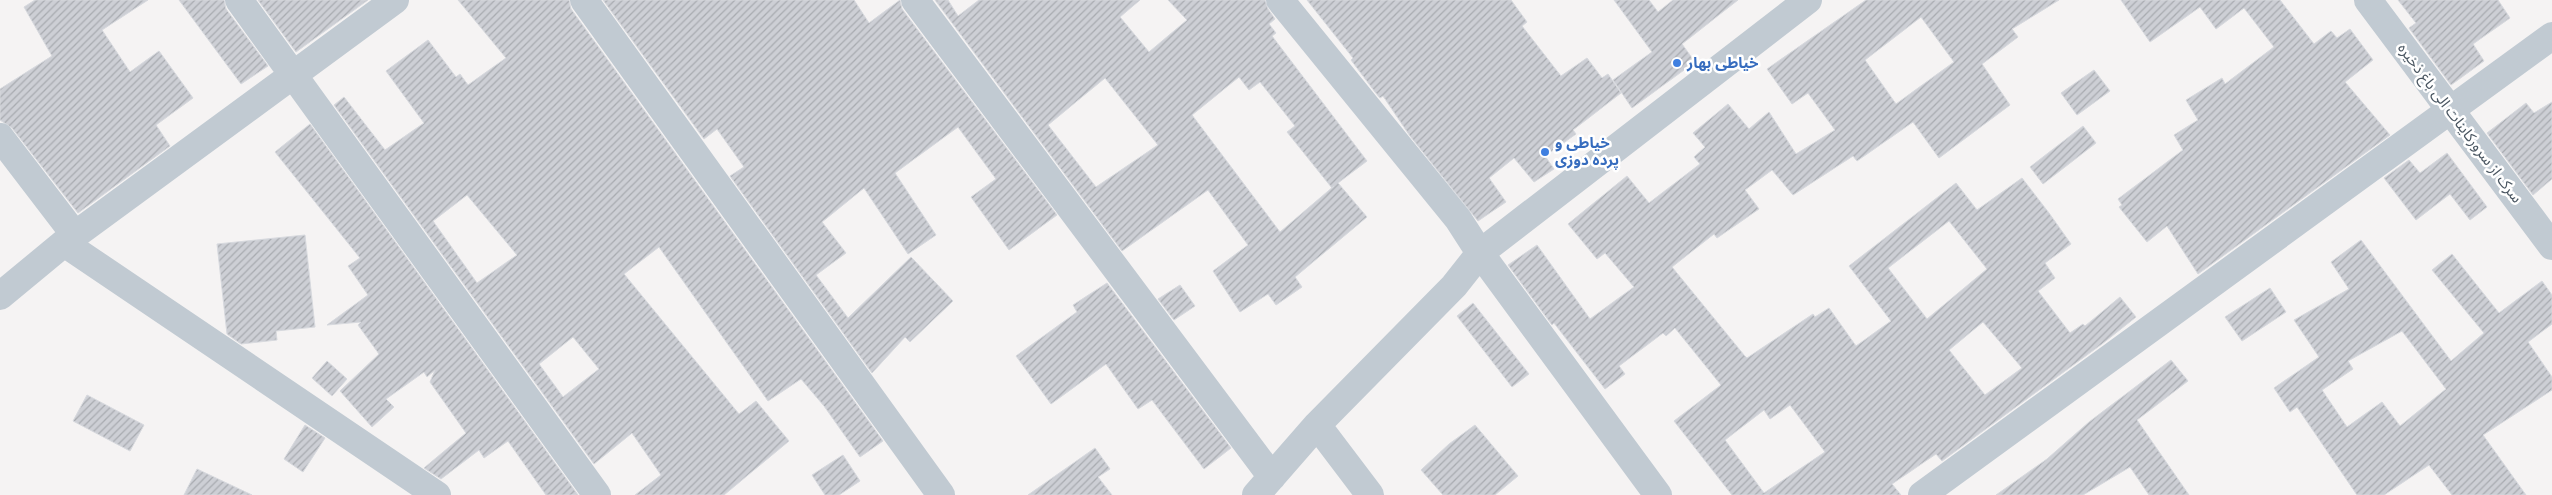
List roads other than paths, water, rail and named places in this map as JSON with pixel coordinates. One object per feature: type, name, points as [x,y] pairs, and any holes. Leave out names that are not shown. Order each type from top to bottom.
[{"type":"street","points":[[239,0],[597,495]]},
{"type":"street","points":[[0,296],[70,239],[395,0]]},
{"type":"street","points":[[584,0],[941,495]]},
{"type":"street","points":[[915,0],[1264,486],[1317,425],[1454,286],[1480,253],[1808,0]]},
{"type":"street","points":[[1280,0],[1458,219],[1480,253],[1658,495]]},
{"type":"street","name":"سرک از سرورکاینات الی باغ ذخیره","points":[[2368,0],[2552,246]]},
{"type":"street","points":[[1922,495],[2452,112],[2552,36]]},
{"type":"street","points":[[0,137],[70,239],[437,495]]},
{"type":"street","points":[[1317,425],[1370,495]]},
{"type":"place","name":"خیاطی بهار","points":[[1677,63]]},
{"type":"place","name":"خیاطی و پرده دوزی","points":[[1545,152]]}]
